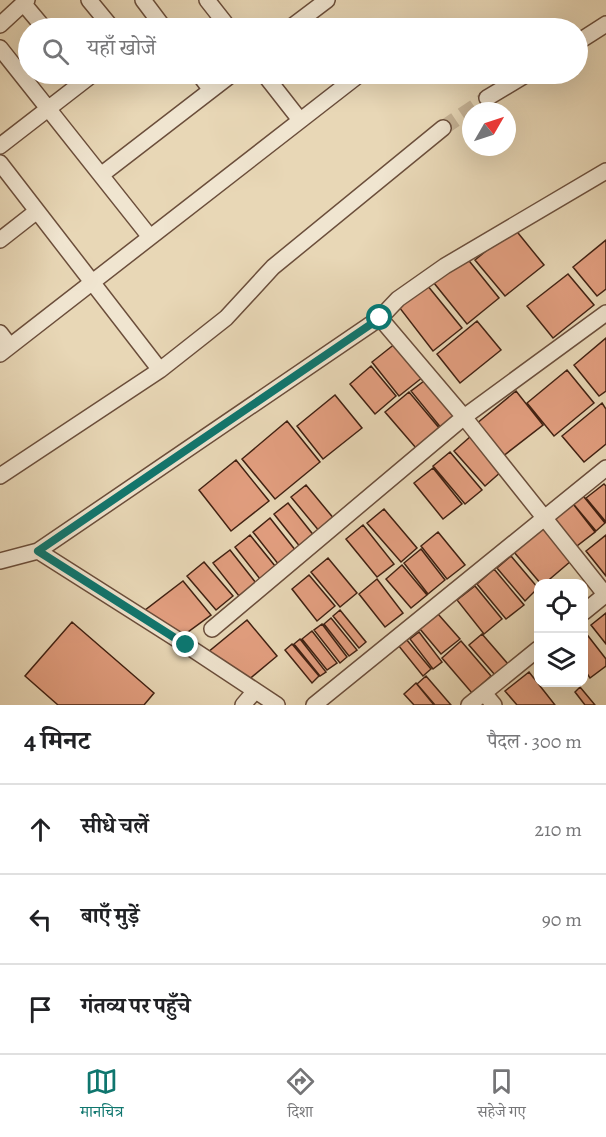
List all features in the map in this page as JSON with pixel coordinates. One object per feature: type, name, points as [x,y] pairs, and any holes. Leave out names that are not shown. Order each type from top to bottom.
[{"type":"street","points":[[90,0],[104,18]]},
{"type":"street","points":[[143,0],[153,18]]},
{"type":"street","points":[[207,0],[221,18]]},
{"type":"street","points":[[302,18],[322,1]]},
{"type":"street","points":[[0,25],[25,2],[37,18]]},
{"type":"street","points":[[588,36],[606,24]]},
{"type":"street","points":[[0,48],[18,70]]},
{"type":"street","points":[[29,84],[150,237]]},
{"type":"street","points":[[3,137],[48,108],[76,84]]},
{"type":"street","points":[[206,84],[211,90]]},
{"type":"street","points":[[101,175],[219,84]]},
{"type":"street","points":[[272,84],[300,120]]},
{"type":"street","points":[[0,333],[5,350],[347,84]]},
{"type":"street","points":[[487,99],[511,84]]},
{"type":"street","points":[[2,470],[160,370],[226,318],[273,267],[443,128]]},
{"type":"street","points":[[0,163],[160,370]]},
{"type":"street","points":[[0,561],[38,551],[380,318],[398,299],[445,266],[606,171]]},
{"type":"street","points":[[0,240],[37,211]]},
{"type":"street","points":[[212,629],[464,417],[606,313]]},
{"type":"street","points":[[380,318],[464,417],[543,519],[606,594],[588,609]]},
{"type":"street","points":[[314,705],[606,468]]},
{"type":"street","points":[[38,551],[277,705]]},
{"type":"street","points":[[469,705],[489,699],[534,653]]},
{"type":"street","points":[[243,705],[255,691]]},
{"type":"building","points":[[514,228],[544,265],[505,296],[475,260]]},
{"type":"building","points":[[606,240],[606,289],[597,296],[573,267]]},
{"type":"building","points":[[466,257],[499,298],[467,324],[434,283]]},
{"type":"building","points":[[568,274],[594,305],[553,338],[527,306]]},
{"type":"building","points":[[427,285],[462,328],[433,351],[399,307]]},
{"type":"building","points":[[477,321],[501,350],[460,383],[437,354]]},
{"type":"building","points":[[606,338],[606,391],[599,396],[574,365]]},
{"type":"building","points":[[396,343],[423,377],[399,396],[372,362]]},
{"type":"building","points":[[371,366],[396,396],[375,414],[350,384]]},
{"type":"building","points":[[567,370],[594,403],[554,436],[527,403]]},
{"type":"building","points":[[428,378],[458,415],[442,429],[411,391]]},
{"type":"building","points":[[516,391],[543,425],[502,457],[476,424]]},
{"type":"building","points":[[409,392],[440,429],[416,448],[385,412]]},
{"type":"building","points":[[335,395],[362,428],[323,459],[297,426]]},
{"type":"building","points":[[602,403],[606,409],[606,444],[584,462],[562,436]]},
{"type":"building","points":[[287,421],[320,462],[275,499],[242,459]]},
{"type":"building","points":[[471,436],[502,471],[485,486],[454,451]]},
{"type":"building","points":[[450,452],[482,490],[465,504],[433,466]]},
{"type":"building","points":[[236,460],[269,501],[231,531],[199,490]]},
{"type":"building","points":[[433,468],[462,504],[443,519],[414,483]]},
{"type":"building","points":[[604,484],[606,486],[606,522],[586,498]]},
{"type":"building","points":[[306,485],[335,520],[320,532],[291,497]]},
{"type":"building","points":[[580,492],[605,523],[596,531],[570,500]]},
{"type":"building","points":[[570,500],[595,532],[573,549],[548,517]]},
{"type":"building","points":[[288,503],[315,537],[301,548],[274,514]]},
{"type":"building","points":[[384,509],[417,548],[401,562],[367,523]]},
{"type":"building","points":[[270,518],[296,551],[279,565],[253,532]]},
{"type":"building","points":[[363,525],[394,564],[377,577],[346,539]]},
{"type":"building","points":[[544,527],[571,561],[550,579],[537,579],[514,552]]},
{"type":"building","points":[[438,532],[465,565],[447,579],[421,546]]},
{"type":"building","points":[[250,535],[275,566],[260,579],[235,547]]},
{"type":"building","points":[[606,535],[606,576],[586,551]]},
{"type":"building","points":[[421,549],[445,580],[428,594],[404,563]]},
{"type":"building","points":[[230,550],[256,583],[239,596],[213,563]]},
{"type":"building","points":[[511,556],[534,583],[534,592],[525,601],[497,568]]},
{"type":"building","points":[[328,558],[357,593],[340,607],[311,572]]},
{"type":"building","points":[[204,562],[233,596],[216,610],[187,576]]},
{"type":"building","points":[[402,565],[427,595],[411,608],[386,579]]},
{"type":"building","points":[[494,569],[524,605],[506,619],[477,584]]},
{"type":"building","points":[[309,575],[335,606],[317,621],[292,589]]},
{"type":"building","points":[[377,579],[403,613],[385,627],[359,594]]},
{"type":"building","points":[[183,581],[211,615],[181,637],[140,614]]},
{"type":"building","points":[[475,586],[502,619],[484,634],[457,600]]},
{"type":"building","points":[[340,610],[366,642],[359,648],[333,616]]},
{"type":"building","points":[[606,613],[606,644],[591,625]]},
{"type":"building","points":[[438,614],[460,639],[441,654],[420,629]]},
{"type":"building","points":[[331,618],[357,650],[349,656],[324,624]]},
{"type":"building","points":[[247,620],[277,656],[247,681],[207,653]]},
{"type":"building","points":[[72,622],[154,693],[144,705],[58,705],[25,676]]},
{"type":"building","points":[[322,624],[347,657],[340,663],[314,630]]},
{"type":"building","points":[[312,631],[337,663],[327,670],[302,639]]},
{"type":"building","points":[[419,632],[442,662],[433,669],[410,639]]},
{"type":"building","points":[[482,634],[508,664],[495,675],[469,645]]},
{"type":"building","points":[[588,636],[606,659],[606,666],[590,678],[588,675]]},
{"type":"building","points":[[300,639],[326,672],[320,676],[294,644]]},
{"type":"building","points":[[406,639],[431,669],[423,676],[398,645]]},
{"type":"building","points":[[461,641],[491,676],[472,693],[442,658]]},
{"type":"building","points":[[292,644],[319,676],[312,683],[285,650]]},
{"type":"building","points":[[529,672],[534,678],[534,687],[541,687],[555,705],[517,705],[505,691]]},
{"type":"building","points":[[426,676],[451,705],[435,705],[417,684]]},
{"type":"building","points":[[416,683],[434,705],[414,705],[404,694]]},
{"type":"building","points":[[580,687],[595,705],[585,705],[575,692]]},
{"type":"tunnel","points":[[443,128],[487,98]]},
{"type":"route","points":[[186,645],[38,551],[380,318]]}]
